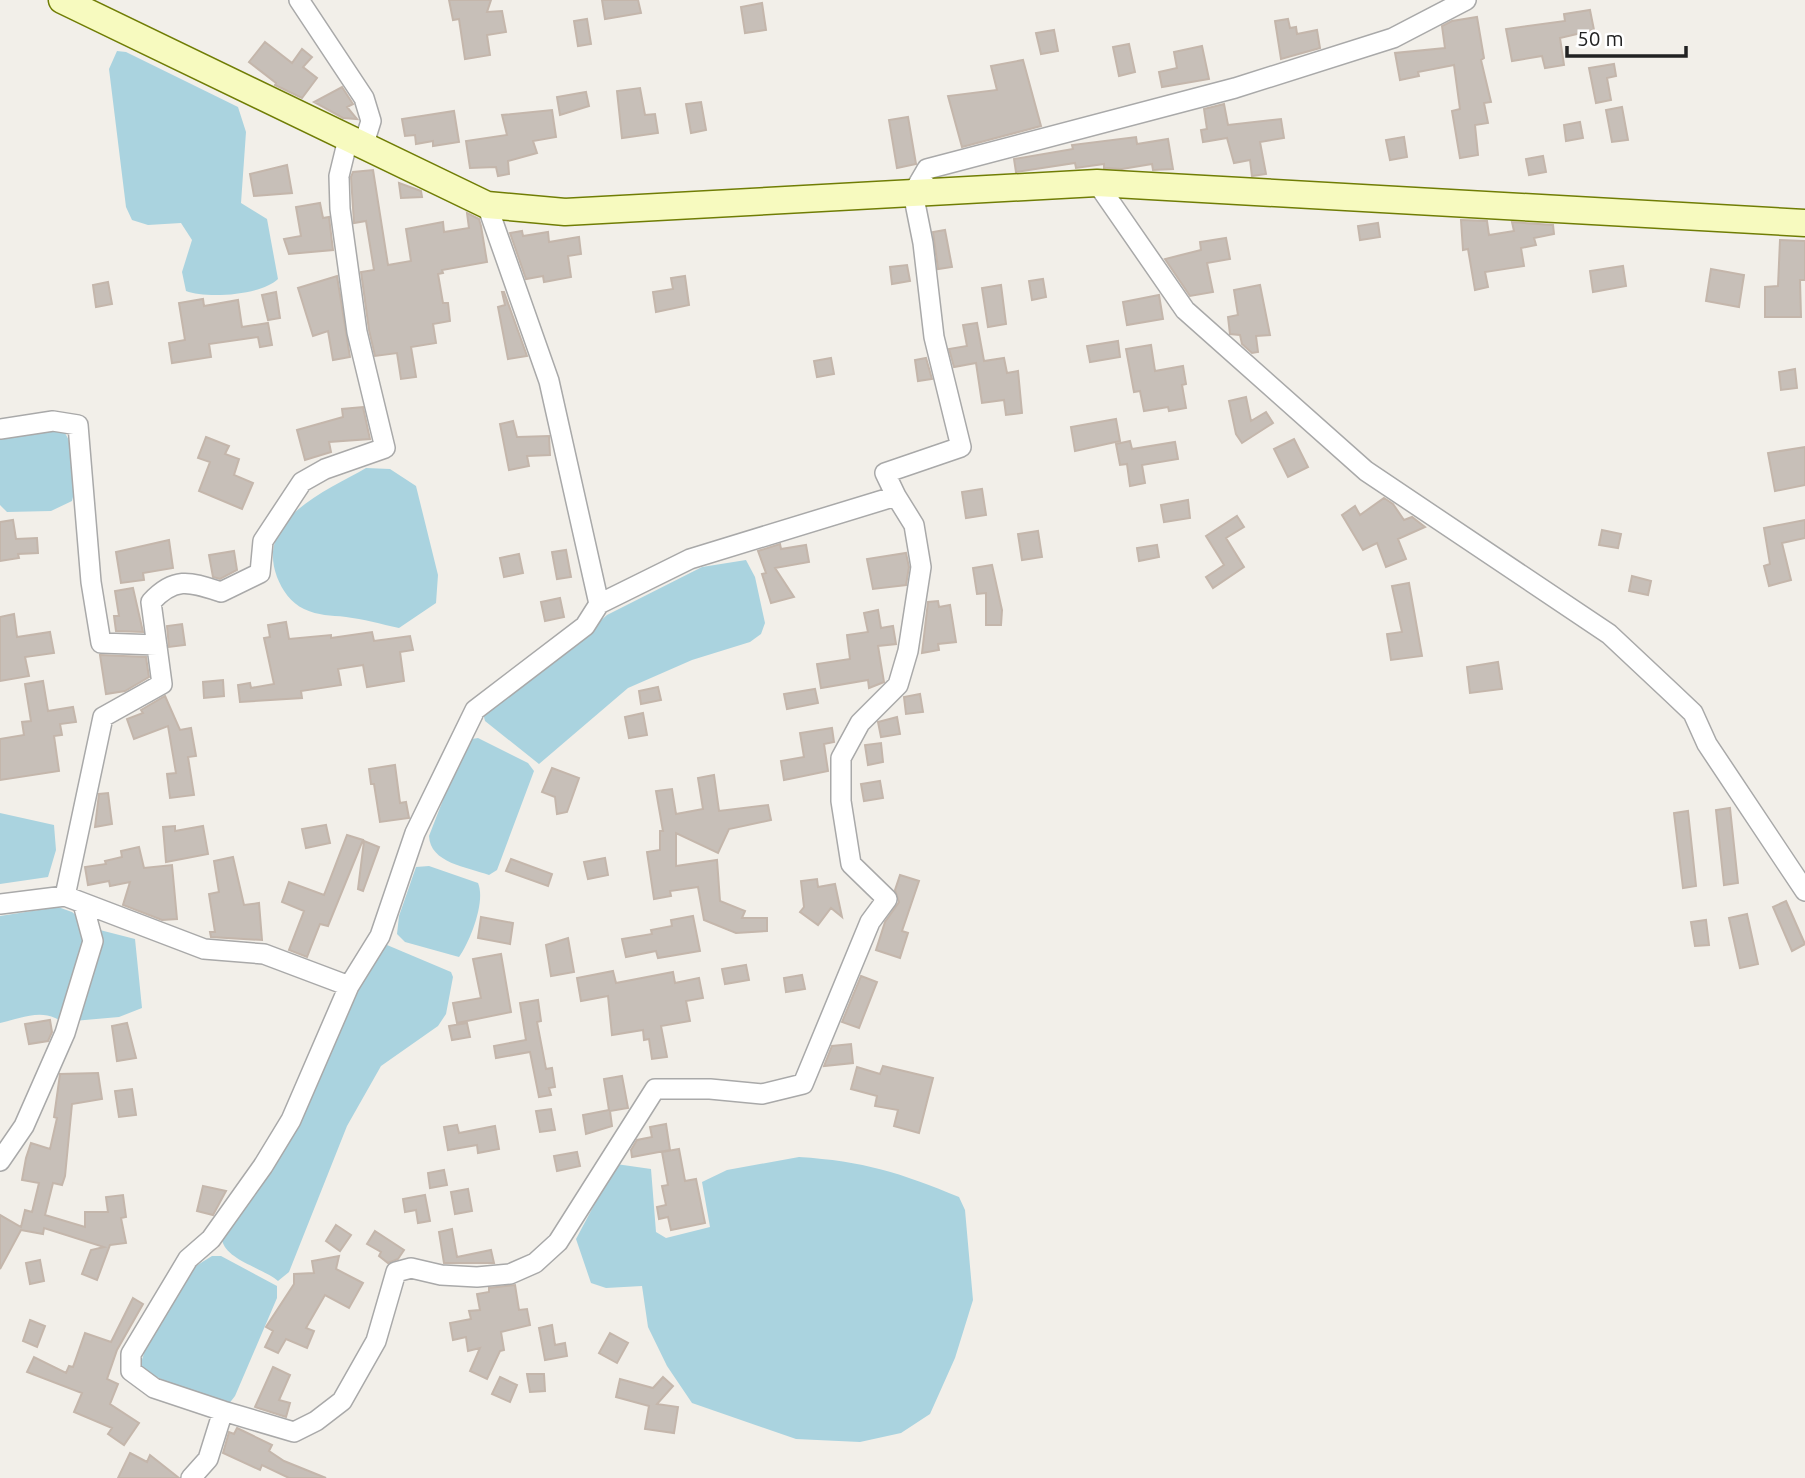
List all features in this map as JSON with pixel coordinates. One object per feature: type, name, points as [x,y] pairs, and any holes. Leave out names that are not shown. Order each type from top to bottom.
[{"type":"main road","points":[[62,0],[487,205],[565,212],[1097,183],[1805,223]]},
{"type":"street","points":[[0,1161],[24,1126],[65,1033],[93,941],[74,900],[103,717],[162,684],[151,602],[164,587],[189,582],[221,592],[260,573],[263,541],[302,482],[325,469],[385,449],[357,332],[340,209],[339,176],[348,139],[366,137],[370,121],[365,98],[299,0]]},
{"type":"street","points":[[896,496],[690,559],[599,604],[585,626],[475,710],[415,833],[380,936],[349,986],[284,1132],[264,1166],[211,1239],[188,1259],[131,1354],[131,1371],[154,1388],[294,1432],[316,1421],[342,1401],[376,1341],[396,1272],[411,1268],[441,1275],[477,1277],[510,1274],[535,1263],[558,1242],[654,1089],[709,1089],[762,1094],[803,1084],[870,922],[887,898],[851,864],[841,801],[841,758],[860,723],[898,685],[908,651],[922,567],[914,525],[885,472],[961,447],[934,337],[923,243],[913,193],[927,169],[1235,88],[1393,38],[1442,7],[1466,0]]},
{"type":"street","points":[[1097,183],[1185,310],[1366,471],[1609,634],[1674,694],[1693,713],[1707,744],[1805,891]]},
{"type":"street","points":[[487,205],[549,381],[599,604]]},
{"type":"street","points":[[0,429],[53,421],[78,425],[91,582],[101,643],[157,645]]},
{"type":"street","points":[[0,904],[74,900],[204,949],[264,954],[349,986]]},
{"type":"street","points":[[191,1478],[208,1459],[223,1411]]},
{"type":"water","points":[[117,51],[126,52],[238,107],[246,132],[241,203],[267,219],[278,279],[260,289],[234,294],[207,295],[186,291],[182,272],[192,240],[181,223],[148,225],[132,220],[126,207],[109,69]]},
{"type":"water","points":[[62,429],[74,454],[76,482],[72,501],[51,511],[7,512],[0,505],[0,439]]},
{"type":"water","points":[[366,468],[390,469],[416,486],[438,575],[436,603],[399,628],[304,609],[288,596],[277,577],[273,556],[276,538],[285,523],[315,497]]},
{"type":"water","points":[[746,560],[755,577],[765,623],[761,634],[750,642],[692,660],[628,688],[539,764],[485,721],[483,713],[566,652],[607,615],[702,567]]},
{"type":"water","points":[[478,738],[528,763],[534,771],[497,870],[489,875],[443,858],[431,845],[429,836],[460,756],[472,739]]},
{"type":"water","points":[[0,813],[54,825],[56,850],[48,877],[0,884]]},
{"type":"water","points":[[429,866],[478,883],[478,910],[468,942],[459,957],[405,942],[397,934],[399,916],[416,867]]},
{"type":"water","points":[[58,907],[72,912],[92,928],[135,939],[142,1008],[119,1017],[62,1022],[40,1015],[0,1023],[0,916]]},
{"type":"water","points":[[387,945],[451,972],[453,977],[446,1014],[438,1026],[381,1066],[347,1126],[289,1272],[278,1281],[230,1253],[222,1240],[379,949]]},
{"type":"water","points":[[799,1157],[862,1165],[919,1181],[959,1197],[965,1210],[973,1300],[955,1358],[930,1414],[901,1433],[860,1442],[796,1439],[692,1403],[667,1366],[648,1327],[642,1286],[606,1288],[591,1283],[576,1239],[616,1164],[651,1169],[656,1232],[666,1238],[710,1227],[702,1182],[727,1170]]},
{"type":"water","points":[[212,1256],[221,1256],[277,1286],[277,1298],[235,1396],[228,1405],[216,1404],[148,1373],[140,1366],[145,1350],[191,1269]]},
{"type":"building","points":[[449,0],[491,0],[487,12],[502,11],[506,32],[487,35],[490,55],[465,59],[459,19],[453,20]]},
{"type":"building","points":[[602,0],[638,0],[641,13],[605,19]]},
{"type":"building","points":[[762,3],[766,30],[745,33],[741,7]]},
{"type":"building","points":[[1590,10],[1594,30],[1560,38],[1564,65],[1545,68],[1542,56],[1512,61],[1506,29],[1565,21],[1564,14]]},
{"type":"building","points":[[1477,17],[1484,58],[1481,60],[1491,102],[1484,103],[1488,123],[1475,125],[1478,155],[1460,158],[1452,111],[1460,109],[1454,65],[1418,72],[1419,76],[1400,80],[1395,53],[1445,48],[1442,26],[1452,21]]},
{"type":"building","points":[[587,19],[591,44],[578,46],[574,21]]},
{"type":"building","points":[[1288,19],[1290,28],[1296,27],[1297,34],[1317,30],[1320,48],[1281,59],[1275,21]]},
{"type":"building","points":[[1054,30],[1058,51],[1041,54],[1036,33]]},
{"type":"building","points":[[265,42],[292,63],[302,49],[312,57],[303,67],[317,78],[302,98],[275,85],[276,83],[249,62]]},
{"type":"building","points":[[1129,44],[1135,72],[1119,76],[1113,47]]},
{"type":"building","points":[[1202,46],[1209,79],[1162,87],[1159,72],[1177,68],[1174,52]]},
{"type":"building","points":[[1023,60],[1041,126],[962,147],[948,96],[997,90],[991,66]]},
{"type":"building","points":[[1614,64],[1616,76],[1607,78],[1611,100],[1596,103],[1589,68]]},
{"type":"building","points":[[342,87],[353,104],[347,107],[357,119],[343,118],[314,102]]},
{"type":"building","points":[[640,88],[645,115],[655,114],[658,133],[622,138],[617,91]]},
{"type":"building","points":[[586,92],[589,106],[560,115],[557,97]]},
{"type":"building","points":[[701,102],[706,130],[691,133],[686,104]]},
{"type":"building","points":[[1224,104],[1228,125],[1281,119],[1284,138],[1260,142],[1266,174],[1252,176],[1250,160],[1234,163],[1227,138],[1203,142],[1201,130],[1207,129],[1204,109]]},
{"type":"building","points":[[1622,107],[1628,140],[1612,142],[1606,110]]},
{"type":"building","points":[[552,110],[556,137],[533,141],[537,153],[508,161],[509,174],[498,176],[496,167],[470,168],[466,141],[507,135],[502,115]]},
{"type":"building","points":[[454,111],[459,142],[433,146],[433,141],[416,144],[415,135],[405,136],[402,119]]},
{"type":"building","points":[[908,117],[916,164],[897,168],[889,120]]},
{"type":"building","points":[[1580,122],[1583,138],[1566,141],[1564,125]]},
{"type":"building","points":[[1136,137],[1137,144],[1168,139],[1173,169],[1153,170],[1152,164],[1122,169],[1104,168],[1104,164],[1076,168],[1075,163],[1016,172],[1014,159],[1073,149],[1072,145]]},
{"type":"building","points":[[1404,137],[1407,157],[1390,160],[1386,140]]},
{"type":"building","points":[[1543,156],[1546,172],[1529,175],[1526,159]]},
{"type":"building","points":[[287,165],[292,193],[254,196],[250,174]]},
{"type":"building","points":[[373,170],[388,265],[411,261],[406,229],[443,222],[444,232],[469,228],[467,213],[479,219],[481,226],[487,262],[442,270],[443,273],[438,274],[443,303],[448,303],[450,321],[433,324],[436,343],[411,347],[416,377],[401,379],[397,353],[375,356],[369,330],[361,272],[374,270],[366,221],[354,223],[351,177],[353,172]]},
{"type":"building","points":[[399,183],[421,191],[422,197],[401,198]]},
{"type":"building","points":[[320,203],[323,218],[329,217],[333,250],[289,254],[284,239],[301,236],[296,207]]},
{"type":"building","points":[[1461,220],[1487,221],[1489,235],[1514,231],[1512,222],[1553,225],[1554,234],[1534,238],[1536,245],[1521,248],[1524,266],[1485,272],[1488,287],[1475,290],[1468,249],[1463,250]]},
{"type":"building","points":[[1378,223],[1380,237],[1360,240],[1358,226]]},
{"type":"building","points":[[945,230],[952,267],[938,269],[933,232]]},
{"type":"building","points":[[522,231],[523,236],[548,232],[549,242],[579,237],[581,254],[568,256],[571,277],[544,282],[543,276],[526,279],[510,233]]},
{"type":"building","points":[[1226,238],[1230,259],[1207,263],[1213,292],[1190,296],[1165,259],[1201,250],[1200,242]]},
{"type":"building","points":[[1780,240],[1805,241],[1805,280],[1800,280],[1801,317],[1765,317],[1765,287],[1778,286]]},
{"type":"building","points":[[907,265],[910,281],[892,284],[890,267]]},
{"type":"building","points":[[1623,266],[1626,286],[1593,292],[1590,271]]},
{"type":"building","points":[[1711,269],[1744,275],[1739,307],[1706,301]]},
{"type":"building","points":[[337,276],[350,357],[333,360],[328,331],[313,336],[298,288]]},
{"type":"building","points":[[685,276],[689,305],[656,312],[653,292],[673,289],[671,278]]},
{"type":"building","points":[[1043,279],[1046,297],[1032,300],[1029,281]]},
{"type":"building","points":[[108,282],[112,304],[96,307],[93,285]]},
{"type":"building","points":[[1001,285],[1006,324],[988,327],[982,288]]},
{"type":"building","points":[[1260,285],[1270,335],[1256,336],[1258,352],[1252,353],[1242,344],[1240,335],[1230,334],[1228,317],[1238,315],[1234,290]]},
{"type":"building","points":[[276,292],[280,318],[268,320],[262,295]]},
{"type":"building","points":[[502,292],[527,356],[508,359],[498,307],[505,305]]},
{"type":"building","points":[[1159,295],[1163,319],[1127,325],[1123,302]]},
{"type":"building","points":[[203,299],[204,306],[238,300],[242,327],[268,323],[272,345],[260,347],[258,337],[209,344],[211,357],[172,363],[169,343],[185,340],[179,303]]},
{"type":"building","points":[[977,323],[984,361],[1004,358],[1007,373],[1018,371],[1022,413],[1006,415],[1004,400],[982,403],[976,363],[954,367],[949,349],[967,346],[963,325]]},
{"type":"building","points":[[1118,341],[1120,357],[1090,362],[1087,346]]},
{"type":"building","points":[[1151,345],[1155,371],[1183,366],[1186,384],[1182,385],[1186,408],[1169,411],[1168,407],[1144,411],[1140,391],[1134,392],[1126,349]]},
{"type":"building","points":[[831,358],[834,374],[817,377],[814,361]]},
{"type":"building","points":[[926,358],[932,379],[918,381],[915,360]]},
{"type":"building","points":[[1795,369],[1797,388],[1781,390],[1779,372]]},
{"type":"building","points":[[1246,397],[1251,421],[1266,412],[1273,423],[1242,443],[1236,434],[1229,401]]},
{"type":"building","points":[[363,407],[370,439],[329,442],[331,452],[305,460],[297,430],[343,417],[342,409]]},
{"type":"building","points":[[1116,419],[1120,441],[1075,451],[1071,427]]},
{"type":"building","points":[[513,421],[517,437],[549,436],[550,455],[527,456],[529,466],[509,470],[500,424]]},
{"type":"building","points":[[206,437],[229,446],[225,454],[239,459],[234,475],[253,483],[242,509],[199,491],[210,462],[198,458]]},
{"type":"building","points":[[1294,439],[1308,467],[1288,477],[1274,449]]},
{"type":"building","points":[[1130,441],[1132,449],[1175,442],[1178,459],[1142,465],[1145,483],[1130,486],[1127,464],[1120,465],[1116,444]]},
{"type":"building","points":[[1805,447],[1805,485],[1775,491],[1768,453]]},
{"type":"building","points":[[982,489],[986,515],[966,518],[962,492]]},
{"type":"building","points":[[1384,498],[1393,504],[1404,520],[1412,517],[1425,527],[1398,539],[1406,559],[1386,567],[1377,543],[1363,550],[1342,515],[1355,506],[1360,515]]},
{"type":"building","points":[[1188,500],[1190,518],[1164,522],[1161,505]]},
{"type":"building","points":[[1237,516],[1244,527],[1226,538],[1244,567],[1213,588],[1206,577],[1224,565],[1206,536]]},
{"type":"building","points":[[13,520],[16,539],[37,538],[38,553],[18,554],[19,558],[0,561],[0,522]]},
{"type":"building","points":[[1805,520],[1805,538],[1782,543],[1791,580],[1769,586],[1764,566],[1770,564],[1764,528]]},
{"type":"building","points":[[1602,530],[1621,534],[1618,548],[1599,545]]},
{"type":"building","points":[[1038,531],[1042,557],[1022,560],[1018,534]]},
{"type":"building","points":[[169,540],[173,568],[143,573],[144,580],[121,583],[116,552]]},
{"type":"building","points":[[780,544],[781,549],[806,545],[809,562],[775,568],[794,597],[771,603],[762,574],[766,573],[758,551]]},
{"type":"building","points":[[1157,545],[1159,557],[1139,561],[1137,548]]},
{"type":"building","points":[[566,550],[571,577],[557,579],[552,552]]},
{"type":"building","points":[[234,551],[237,570],[220,579],[213,577],[209,555]]},
{"type":"building","points":[[906,553],[909,567],[906,585],[873,589],[867,559]]},
{"type":"building","points":[[519,554],[523,573],[504,577],[500,558]]},
{"type":"building","points":[[992,565],[1002,610],[1001,625],[986,625],[986,593],[977,594],[973,568]]},
{"type":"building","points":[[1632,576],[1651,581],[1648,595],[1629,591]]},
{"type":"building","points":[[1409,583],[1422,656],[1391,660],[1387,634],[1402,632],[1392,586]]},
{"type":"building","points":[[133,588],[143,632],[116,631],[114,616],[119,616],[115,591]]},
{"type":"building","points":[[560,598],[564,617],[545,621],[541,602]]},
{"type":"building","points":[[938,601],[939,607],[950,605],[956,642],[938,644],[939,650],[922,653],[928,602]]},
{"type":"building","points":[[878,610],[881,628],[893,626],[896,644],[878,646],[884,682],[869,688],[868,680],[821,688],[817,664],[850,659],[847,635],[868,632],[864,613]]},
{"type":"building","points":[[14,614],[17,637],[50,632],[54,653],[25,657],[29,676],[0,681],[0,617]]},
{"type":"building","points":[[286,622],[289,639],[331,635],[331,638],[372,632],[374,641],[410,636],[413,650],[400,652],[404,681],[367,687],[363,665],[338,669],[341,685],[301,691],[302,698],[240,702],[238,685],[250,683],[251,688],[274,684],[264,638],[270,637],[268,625]]},
{"type":"building","points":[[182,624],[185,645],[169,647],[167,626]]},
{"type":"building","points":[[100,655],[146,657],[149,677],[125,691],[106,694]]},
{"type":"building","points":[[1498,662],[1502,689],[1470,693],[1467,667]]},
{"type":"building","points":[[223,680],[224,696],[204,698],[203,682]]},
{"type":"building","points":[[43,681],[48,711],[73,707],[76,722],[60,724],[62,735],[54,736],[59,771],[0,780],[0,739],[24,735],[22,722],[31,721],[25,684]]},
{"type":"building","points":[[658,687],[661,700],[641,704],[639,691]]},
{"type":"building","points":[[815,689],[818,703],[787,709],[784,694]]},
{"type":"building","points":[[920,694],[923,712],[906,714],[904,697]]},
{"type":"building","points":[[165,696],[180,730],[191,728],[196,756],[188,757],[194,795],[170,798],[167,774],[176,773],[168,726],[134,739],[127,719],[143,713],[141,710]]},
{"type":"building","points":[[643,713],[647,735],[629,738],[625,717]]},
{"type":"building","points":[[897,717],[900,734],[881,737],[878,722]]},
{"type":"building","points":[[832,728],[834,742],[824,744],[828,771],[784,780],[781,761],[804,757],[800,733]]},
{"type":"building","points":[[881,743],[883,762],[868,765],[865,745]]},
{"type":"building","points":[[395,765],[400,803],[406,802],[409,818],[380,822],[369,769]]},
{"type":"building","points":[[552,768],[579,778],[567,812],[557,814],[555,797],[542,792]]},
{"type":"building","points":[[714,775],[719,811],[768,805],[771,820],[729,829],[718,853],[676,833],[676,866],[717,860],[720,901],[745,911],[742,918],[767,918],[767,931],[736,933],[704,920],[698,887],[670,891],[671,896],[654,899],[647,852],[660,850],[660,831],[663,831],[656,791],[672,789],[676,814],[703,809],[698,778]]},
{"type":"building","points":[[880,781],[883,798],[864,801],[861,784]]},
{"type":"building","points":[[108,793],[112,824],[95,827],[99,794]]},
{"type":"building","points":[[1730,808],[1738,883],[1724,885],[1716,810]]},
{"type":"building","points":[[1688,811],[1696,886],[1683,888],[1674,813]]},
{"type":"building","points":[[326,825],[330,843],[306,848],[302,829]]},
{"type":"building","points":[[175,826],[175,831],[203,826],[208,854],[166,862],[163,827]]},
{"type":"building","points":[[347,835],[363,840],[328,926],[320,924],[307,957],[289,950],[304,911],[282,902],[289,882],[324,895]]},
{"type":"building","points":[[364,841],[379,847],[363,891],[358,889]]},
{"type":"building","points":[[139,847],[144,868],[172,865],[177,919],[162,920],[123,905],[130,882],[110,886],[109,881],[88,885],[85,867],[106,864],[105,861],[122,857],[121,851]]},
{"type":"building","points":[[233,857],[244,905],[259,903],[262,940],[211,937],[210,932],[215,932],[209,894],[219,892],[214,861]]},
{"type":"building","points":[[605,858],[608,875],[588,879],[584,862]]},
{"type":"building","points":[[511,859],[552,874],[548,886],[506,871]]},
{"type":"building","points":[[900,875],[919,881],[902,931],[908,933],[900,958],[876,950],[885,922],[899,902],[895,890]]},
{"type":"building","points":[[817,879],[818,887],[835,884],[842,917],[831,908],[818,925],[800,912],[804,907],[801,881]]},
{"type":"building","points":[[1786,901],[1805,944],[1792,951],[1773,907]]},
{"type":"building","points":[[1747,914],[1758,964],[1740,968],[1729,918]]},
{"type":"building","points":[[693,916],[700,951],[658,958],[656,951],[626,957],[622,939],[652,934],[651,930],[672,926],[671,920]]},
{"type":"building","points":[[481,917],[513,923],[510,944],[478,938]]},
{"type":"building","points":[[1706,920],[1709,945],[1695,946],[1691,922]]},
{"type":"building","points":[[568,938],[574,972],[551,976],[546,945]]},
{"type":"building","points":[[501,954],[511,1012],[457,1023],[453,1003],[481,998],[473,959]]},
{"type":"building","points":[[746,965],[749,980],[725,984],[722,969]]},
{"type":"building","points":[[613,971],[616,983],[673,972],[675,983],[699,978],[703,998],[686,1001],[690,1021],[661,1026],[667,1057],[652,1059],[649,1039],[644,1040],[643,1030],[612,1035],[608,996],[581,1001],[577,978]]},
{"type":"building","points":[[802,975],[805,989],[786,992],[784,978]]},
{"type":"building","points":[[861,976],[877,982],[859,1028],[842,1022]]},
{"type":"building","points":[[538,1000],[541,1021],[537,1022],[546,1069],[552,1068],[555,1087],[549,1088],[551,1095],[539,1097],[530,1052],[496,1058],[494,1046],[526,1040],[520,1003]]},
{"type":"building","points":[[50,1020],[52,1032],[48,1041],[29,1044],[25,1024]]},
{"type":"building","points":[[127,1023],[136,1058],[117,1061],[112,1026]]},
{"type":"building","points":[[467,1023],[470,1037],[452,1040],[449,1026]]},
{"type":"building","points":[[851,1044],[853,1063],[824,1066],[832,1046]]},
{"type":"building","points":[[883,1066],[933,1078],[919,1133],[894,1126],[898,1110],[875,1106],[877,1096],[851,1089],[857,1067],[880,1074]]},
{"type":"building","points":[[98,1073],[102,1099],[72,1104],[65,1176],[62,1185],[53,1183],[45,1215],[85,1227],[85,1212],[108,1212],[106,1197],[123,1195],[126,1217],[121,1218],[126,1243],[110,1245],[97,1280],[82,1274],[91,1250],[104,1247],[44,1228],[43,1234],[21,1230],[0,1269],[0,1215],[21,1227],[25,1210],[32,1212],[39,1183],[22,1180],[26,1158],[31,1143],[50,1149],[57,1118],[54,1117],[60,1074]]},
{"type":"building","points":[[622,1076],[628,1108],[610,1111],[612,1126],[586,1134],[583,1115],[609,1110],[604,1079]]},
{"type":"building","points":[[132,1089],[136,1115],[119,1117],[115,1091]]},
{"type":"building","points":[[551,1109],[555,1130],[540,1132],[536,1111]]},
{"type":"building","points":[[666,1124],[670,1150],[632,1157],[631,1150],[637,1140],[652,1137],[650,1127]]},
{"type":"building","points":[[457,1125],[459,1133],[495,1126],[499,1149],[478,1153],[477,1145],[448,1150],[444,1127]]},
{"type":"building","points":[[679,1149],[685,1181],[696,1179],[705,1223],[671,1230],[668,1217],[659,1219],[657,1207],[666,1205],[662,1186],[668,1185],[662,1152]]},
{"type":"building","points":[[577,1152],[580,1166],[557,1171],[554,1156]]},
{"type":"building","points":[[444,1170],[447,1185],[430,1188],[428,1173]]},
{"type":"building","points":[[203,1186],[226,1191],[213,1215],[197,1211]]},
{"type":"building","points":[[468,1189],[472,1211],[455,1214],[451,1192]]},
{"type":"building","points":[[425,1195],[430,1221],[418,1223],[416,1210],[405,1212],[403,1199]]},
{"type":"building","points":[[336,1225],[351,1235],[340,1251],[326,1241]]},
{"type":"building","points":[[452,1229],[457,1257],[491,1250],[494,1263],[444,1263],[439,1232]]},
{"type":"building","points":[[375,1231],[404,1250],[398,1259],[388,1263],[379,1256],[381,1252],[367,1244]]},
{"type":"building","points":[[339,1256],[336,1269],[363,1283],[349,1308],[325,1295],[306,1328],[314,1331],[307,1348],[286,1339],[278,1353],[265,1347],[273,1331],[266,1327],[294,1284],[294,1274],[314,1273],[312,1261]]},
{"type":"building","points":[[40,1260],[44,1281],[30,1284],[26,1263]]},
{"type":"building","points":[[515,1285],[519,1310],[527,1309],[530,1325],[501,1332],[504,1350],[500,1351],[487,1379],[470,1371],[480,1348],[468,1351],[466,1337],[453,1340],[450,1323],[471,1319],[469,1311],[480,1310],[477,1294],[489,1292],[489,1288]]},
{"type":"building","points":[[133,1298],[143,1304],[117,1350],[107,1379],[118,1384],[110,1404],[139,1423],[124,1445],[108,1434],[112,1428],[74,1412],[82,1393],[27,1372],[34,1357],[66,1373],[69,1366],[73,1367],[85,1333],[111,1342]]},
{"type":"building","points":[[30,1320],[45,1326],[37,1347],[23,1341]]},
{"type":"building","points":[[552,1325],[555,1345],[565,1343],[567,1356],[545,1360],[539,1328]]},
{"type":"building","points":[[610,1333],[628,1343],[617,1363],[599,1353]]},
{"type":"building","points":[[273,1367],[290,1375],[279,1400],[290,1403],[286,1417],[255,1407]]},
{"type":"building","points":[[527,1374],[544,1374],[545,1391],[530,1392]]},
{"type":"building","points":[[500,1377],[517,1385],[510,1402],[492,1394]]},
{"type":"building","points":[[663,1377],[673,1386],[657,1404],[678,1407],[674,1433],[645,1429],[649,1406],[616,1397],[620,1379],[653,1388]]},
{"type":"building","points":[[237,1428],[272,1445],[269,1451],[284,1461],[326,1478],[289,1478],[262,1465],[260,1470],[223,1453],[229,1432],[234,1434]]},
{"type":"building","points":[[130,1453],[147,1462],[150,1455],[179,1478],[118,1478]]}]
